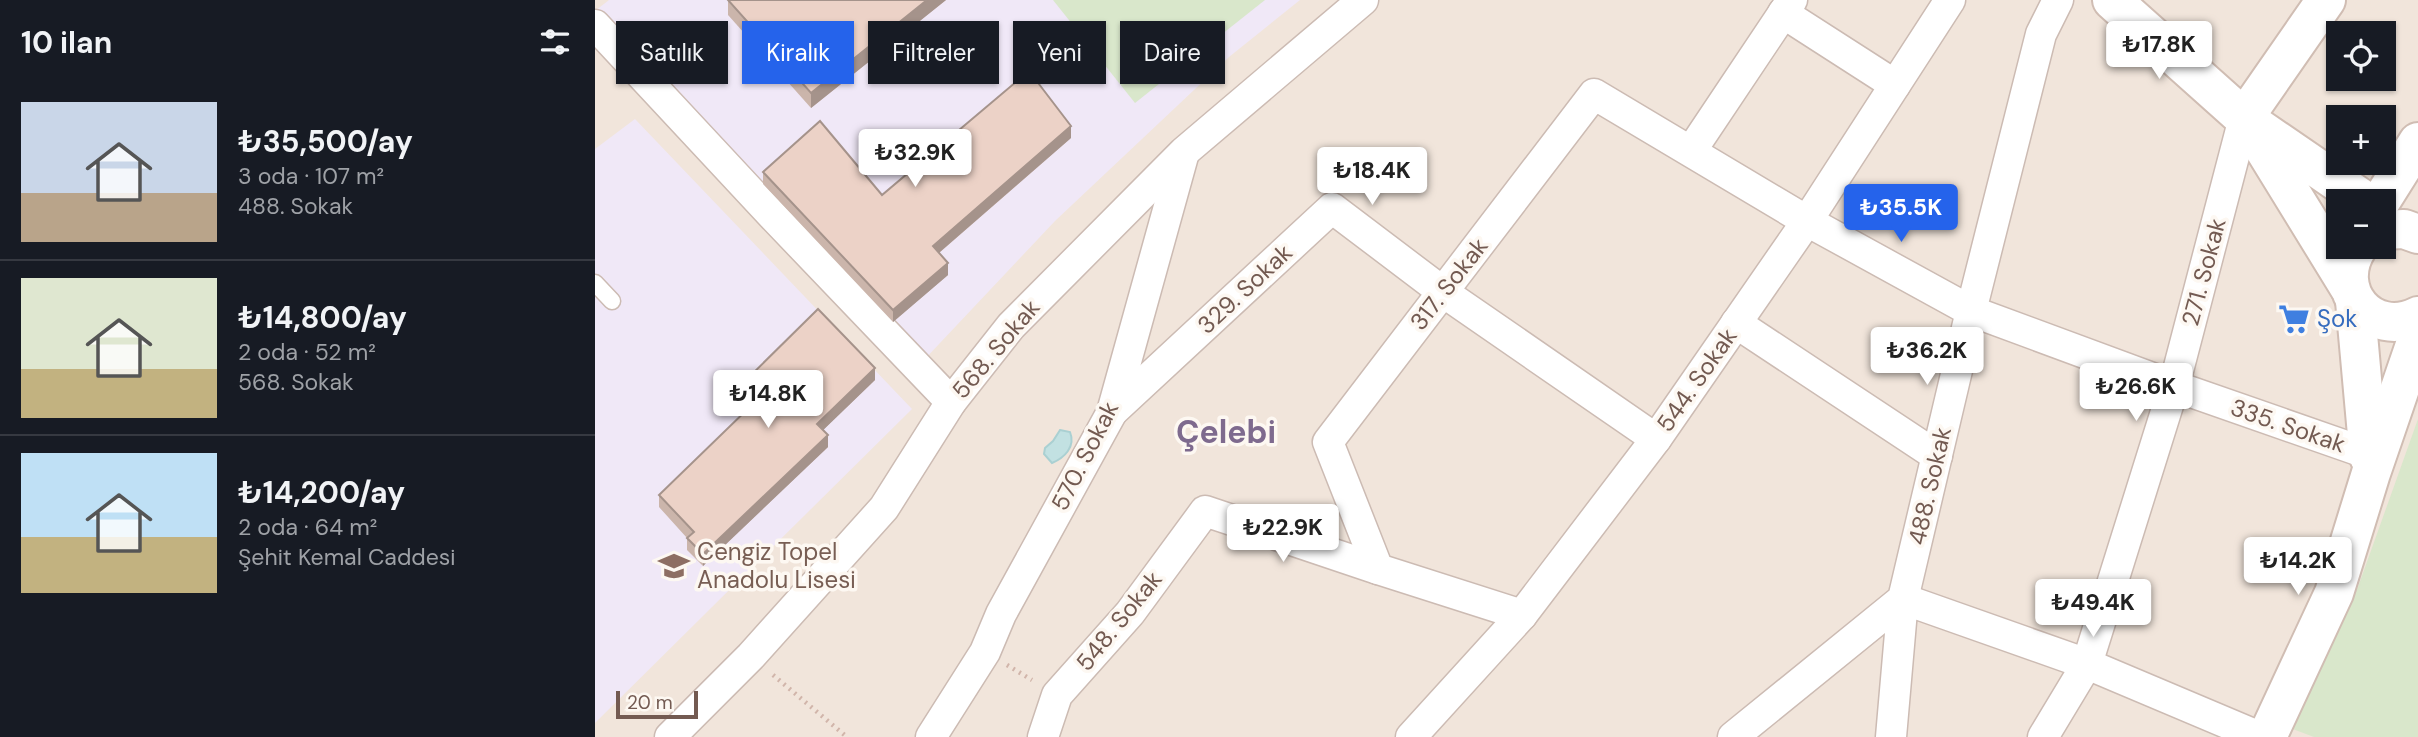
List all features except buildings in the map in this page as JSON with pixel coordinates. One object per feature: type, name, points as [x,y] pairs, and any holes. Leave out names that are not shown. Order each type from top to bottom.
[{"type":"main road","points":[[2112,0],[2244,118],[2348,189]]},
{"type":"main road","points":[[2244,118],[2326,0]]},
{"type":"main road","points":[[2244,118],[2365,312],[2378,320],[2393,323],[2409,321],[2418,316]]},
{"type":"main road","points":[[2396,214],[2418,142]]},
{"type":"main road","points":[[2351,259],[2348,271],[2370,463]]},
{"type":"main road","points":[[2267,737],[2334,593],[2370,463],[2418,336]]},
{"type":"street","name":"568. Sokak","points":[[670,737],[751,656],[884,509],[951,402],[1010,326],[1184,152],[1363,0]]},
{"type":"street","name":"544. Sokak","points":[[1412,737],[1522,615],[1656,439],[1807,221],[1950,0]]},
{"type":"street","name":"488. Sokak","points":[[1891,737],[1903,599],[1971,311],[2041,34],[2058,0]]},
{"type":"street","points":[[1691,151],[1787,7],[1895,85]]},
{"type":"street","points":[[595,25],[763,206],[951,402]]},
{"type":"street","name":"317. Sokak","points":[[1378,569],[1328,442],[1594,94],[1807,221],[1971,311]]},
{"type":"street","name":"271. Sokak","points":[[2043,737],[2087,664],[2174,387],[2244,118]]},
{"type":"street","name":"570. Sokak","points":[[932,737],[985,652],[1001,614],[1112,412],[1184,152]]},
{"type":"street","name":"329. Sokak","points":[[1112,412],[1332,208],[1443,292],[1656,439]]},
{"type":"street","name":"335. Sokak","points":[[1971,311],[2370,463]]},
{"type":"street","points":[[1736,323],[1937,456]]},
{"type":"street","name":"548. Sokak","points":[[1043,737],[1057,695],[1130,613],[1205,511],[1378,569]]},
{"type":"street","points":[[1378,569],[1522,615]]},
{"type":"street","points":[[1733,737],[1903,599],[2087,664],[2260,737]]},
{"type":"lane","points":[[595,284],[612,301]]},
{"type":"path","points":[[985,652],[1057,695]]},
{"type":"path","points":[[751,656],[847,737]]},
{"type":"shaded area","points":[[595,0],[2418,0],[2418,737],[595,737]]},
{"type":"shaded area","points":[[609,0],[1300,0],[1225,61],[1225,21],[1120,21],[1120,84],[1200,84],[1055,221],[923,361],[663,84],[728,84],[728,21],[616,21],[616,33],[595,11]]},
{"type":"shaded area","name":"Cengiz Topel Anadolu Lisesi","points":[[635,119],[912,409],[595,723],[595,149]]},
{"type":"green space","points":[[1053,0],[1265,0],[1225,32],[1225,21],[1120,21],[1120,84],[1159,84],[1135,103],[1106,67],[1106,21],[1070,21]]},
{"type":"green space","points":[[2418,419],[2418,737],[2314,737],[2290,728],[2358,587]]},
{"type":"water","points":[[1060,430],[1070,432],[1070,447],[1065,455],[1052,463],[1044,454],[1045,448]]},
{"type":"place","name":"Şok","points":[[2294,319]]},
{"type":"place","name":"Cengiz Topel Anadolu Lisesi","points":[[674,566]]},
{"type":"district","name":"Çelebi","points":[[1226,432]]}]
